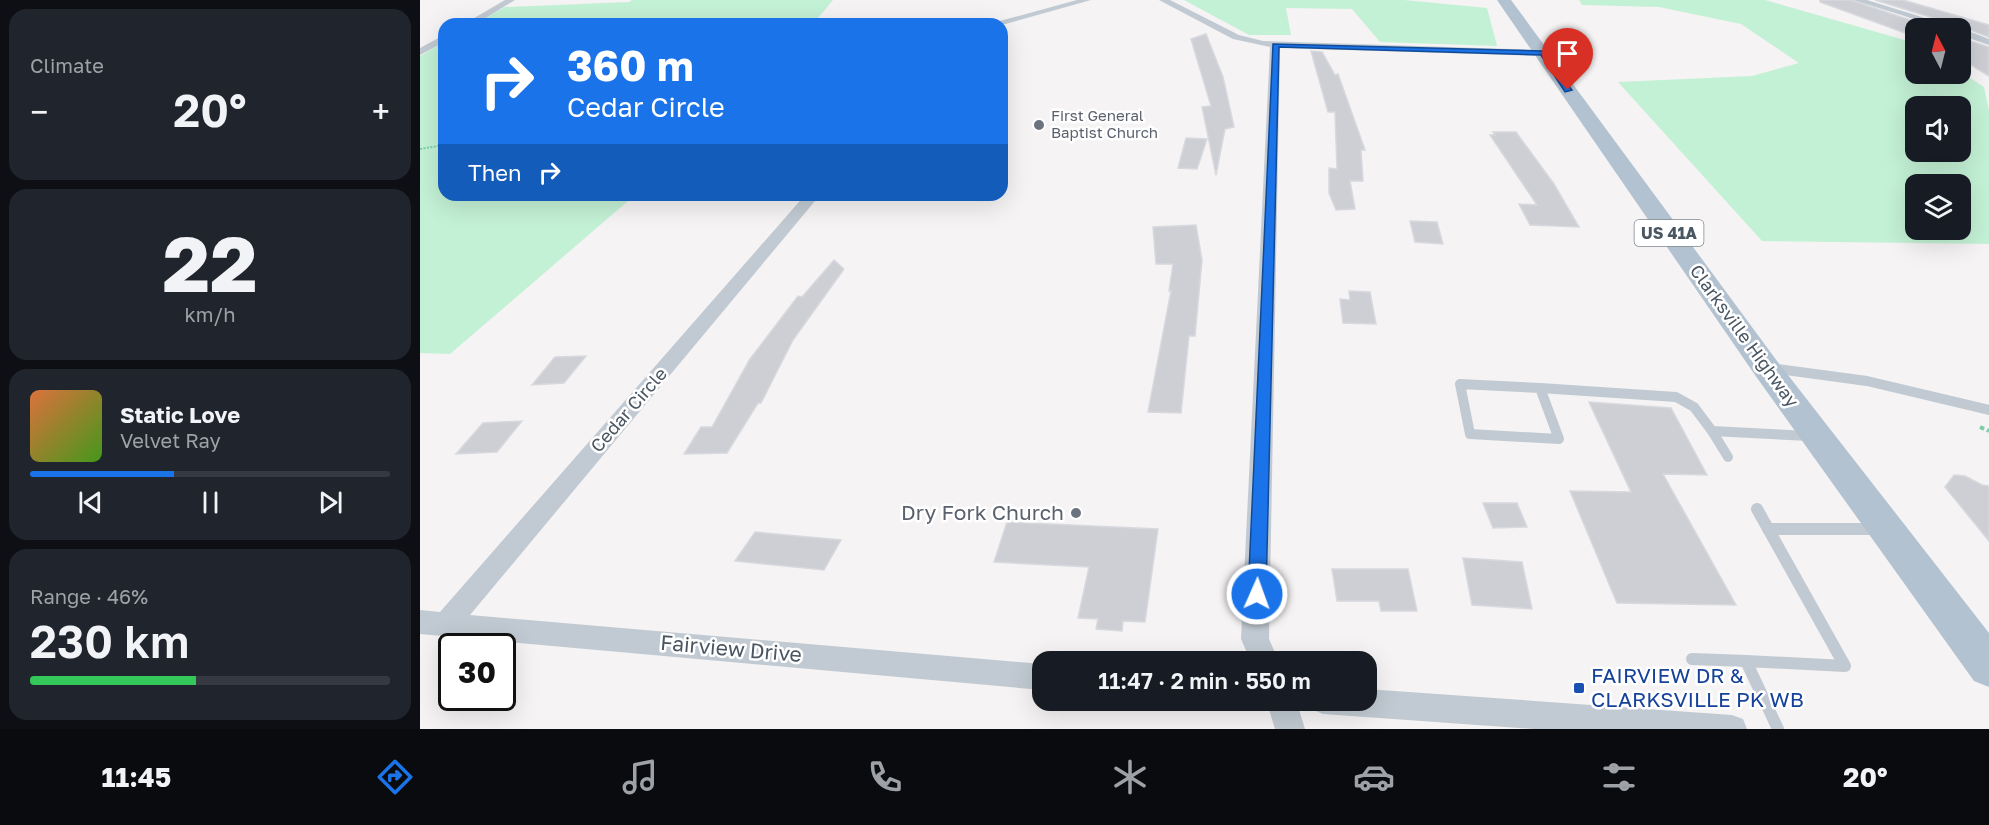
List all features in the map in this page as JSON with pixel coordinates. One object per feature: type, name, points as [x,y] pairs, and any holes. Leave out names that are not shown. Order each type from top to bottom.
[{"type":"main road","name":"Clarksville Highway","points":[[1504,0],[1766,368],[1989,667]]},
{"type":"street","points":[[480,18],[511,0]]},
{"type":"street","points":[[1008,20],[1087,0]]},
{"type":"street","points":[[1163,0],[1236,37],[1275,45],[1543,53]]},
{"type":"street","points":[[1857,0],[1918,18]]},
{"type":"street","points":[[1971,36],[1989,42]]},
{"type":"street","points":[[420,52],[438,42]]},
{"type":"street","points":[[1260,651],[1255,639],[1275,45]]},
{"type":"street","name":"Cedar Circle","points":[[433,623],[808,201]]},
{"type":"street","name":"Fairview Drive","points":[[433,623],[1032,676]]},
{"type":"street","points":[[1377,704],[1732,729]]},
{"type":"street","points":[[1284,711],[1290,729]]},
{"type":"lane","points":[[1766,368],[1867,381],[1989,410]]},
{"type":"lane","points":[[1540,388],[1559,439],[1470,434],[1460,384],[1540,388],[1682,398],[1693,404],[1728,457]]},
{"type":"lane","points":[[1712,431],[1818,436]]},
{"type":"lane","points":[[1692,659],[1845,666],[1757,509]]},
{"type":"lane","points":[[1768,529],[1888,530]]},
{"type":"lane","points":[[1746,661],[1778,729]]},
{"type":"path","points":[[420,149],[438,146]]},
{"type":"green space","points":[[632,0],[833,0],[818,18],[486,18],[505,7],[629,2]]},
{"type":"green space","points":[[1184,0],[1404,0],[1487,8],[1497,46],[1380,42],[1352,9],[1286,8],[1291,35],[1249,35]]},
{"type":"green space","points":[[1579,0],[1765,0],[1905,40],[1905,84],[1971,84],[1971,79],[1984,87],[1989,111],[1989,244],[1762,241],[1618,82],[1752,76],[1799,63],[1741,24],[1659,7],[1582,5]]},
{"type":"green space","points":[[438,46],[438,201],[628,201],[450,354],[420,353],[420,56]]},
{"type":"building","points":[[1820,0],[1851,0],[1905,18],[1905,33],[1820,2]]},
{"type":"building","points":[[1875,0],[1903,0],[1965,18],[1934,18]]},
{"type":"building","points":[[1971,20],[1989,25],[1989,37],[1971,30]]},
{"type":"building","points":[[1206,34],[1223,77],[1234,127],[1225,129],[1216,175],[1202,107],[1211,106],[1191,39]]},
{"type":"building","points":[[1971,41],[1989,47],[1989,76],[1971,65]]},
{"type":"building","points":[[1311,51],[1322,52],[1335,75],[1338,74],[1365,150],[1361,150],[1363,181],[1350,181],[1355,209],[1336,210],[1329,193],[1329,168],[1337,169],[1335,112],[1328,112]]},
{"type":"building","points":[[1493,132],[1516,132],[1554,184],[1579,227],[1530,225],[1519,204],[1537,205],[1490,135],[1495,135]]},
{"type":"building","points":[[1186,138],[1207,139],[1197,169],[1178,168]]},
{"type":"building","points":[[1410,221],[1437,222],[1443,244],[1415,242]]},
{"type":"building","points":[[1196,225],[1202,260],[1195,336],[1189,336],[1181,413],[1148,412],[1171,291],[1169,291],[1173,264],[1156,264],[1153,227]]},
{"type":"building","points":[[834,260],[844,269],[793,340],[761,403],[758,403],[727,453],[684,454],[701,427],[712,427],[750,359],[798,296],[802,297]]},
{"type":"building","points":[[1349,291],[1370,292],[1376,324],[1343,323],[1340,299],[1350,300]]},
{"type":"building","points":[[586,356],[564,383],[532,385],[555,357]]},
{"type":"building","points":[[1589,402],[1671,408],[1707,475],[1663,474],[1736,605],[1617,603],[1570,491],[1631,492]]},
{"type":"building","points":[[522,421],[497,452],[456,454],[483,423]]},
{"type":"building","points":[[1954,475],[1965,476],[1989,486],[1989,541],[1945,487]]},
{"type":"building","points":[[1483,503],[1517,503],[1527,527],[1493,528]]},
{"type":"building","points":[[1007,522],[1158,529],[1145,622],[1123,621],[1122,631],[1096,629],[1098,619],[1078,618],[1089,567],[994,562]]},
{"type":"building","points":[[755,532],[841,540],[824,570],[735,561]]},
{"type":"building","points":[[1463,558],[1522,562],[1532,609],[1472,605]]},
{"type":"building","points":[[1332,569],[1408,569],[1417,611],[1381,611],[1379,601],[1337,601]]},
{"type":"place","name":"First General Baptist Church","points":[[1039,125]]},
{"type":"place","name":"Dry Fork Church","points":[[1076,513]]},
{"type":"place","name":"FAIRVIEW DR & CLARKSVILLE PK WB","points":[[1579,688]]},
{"type":"route","points":[[1257,594],[1275,45],[1543,53],[1568,90]]}]
